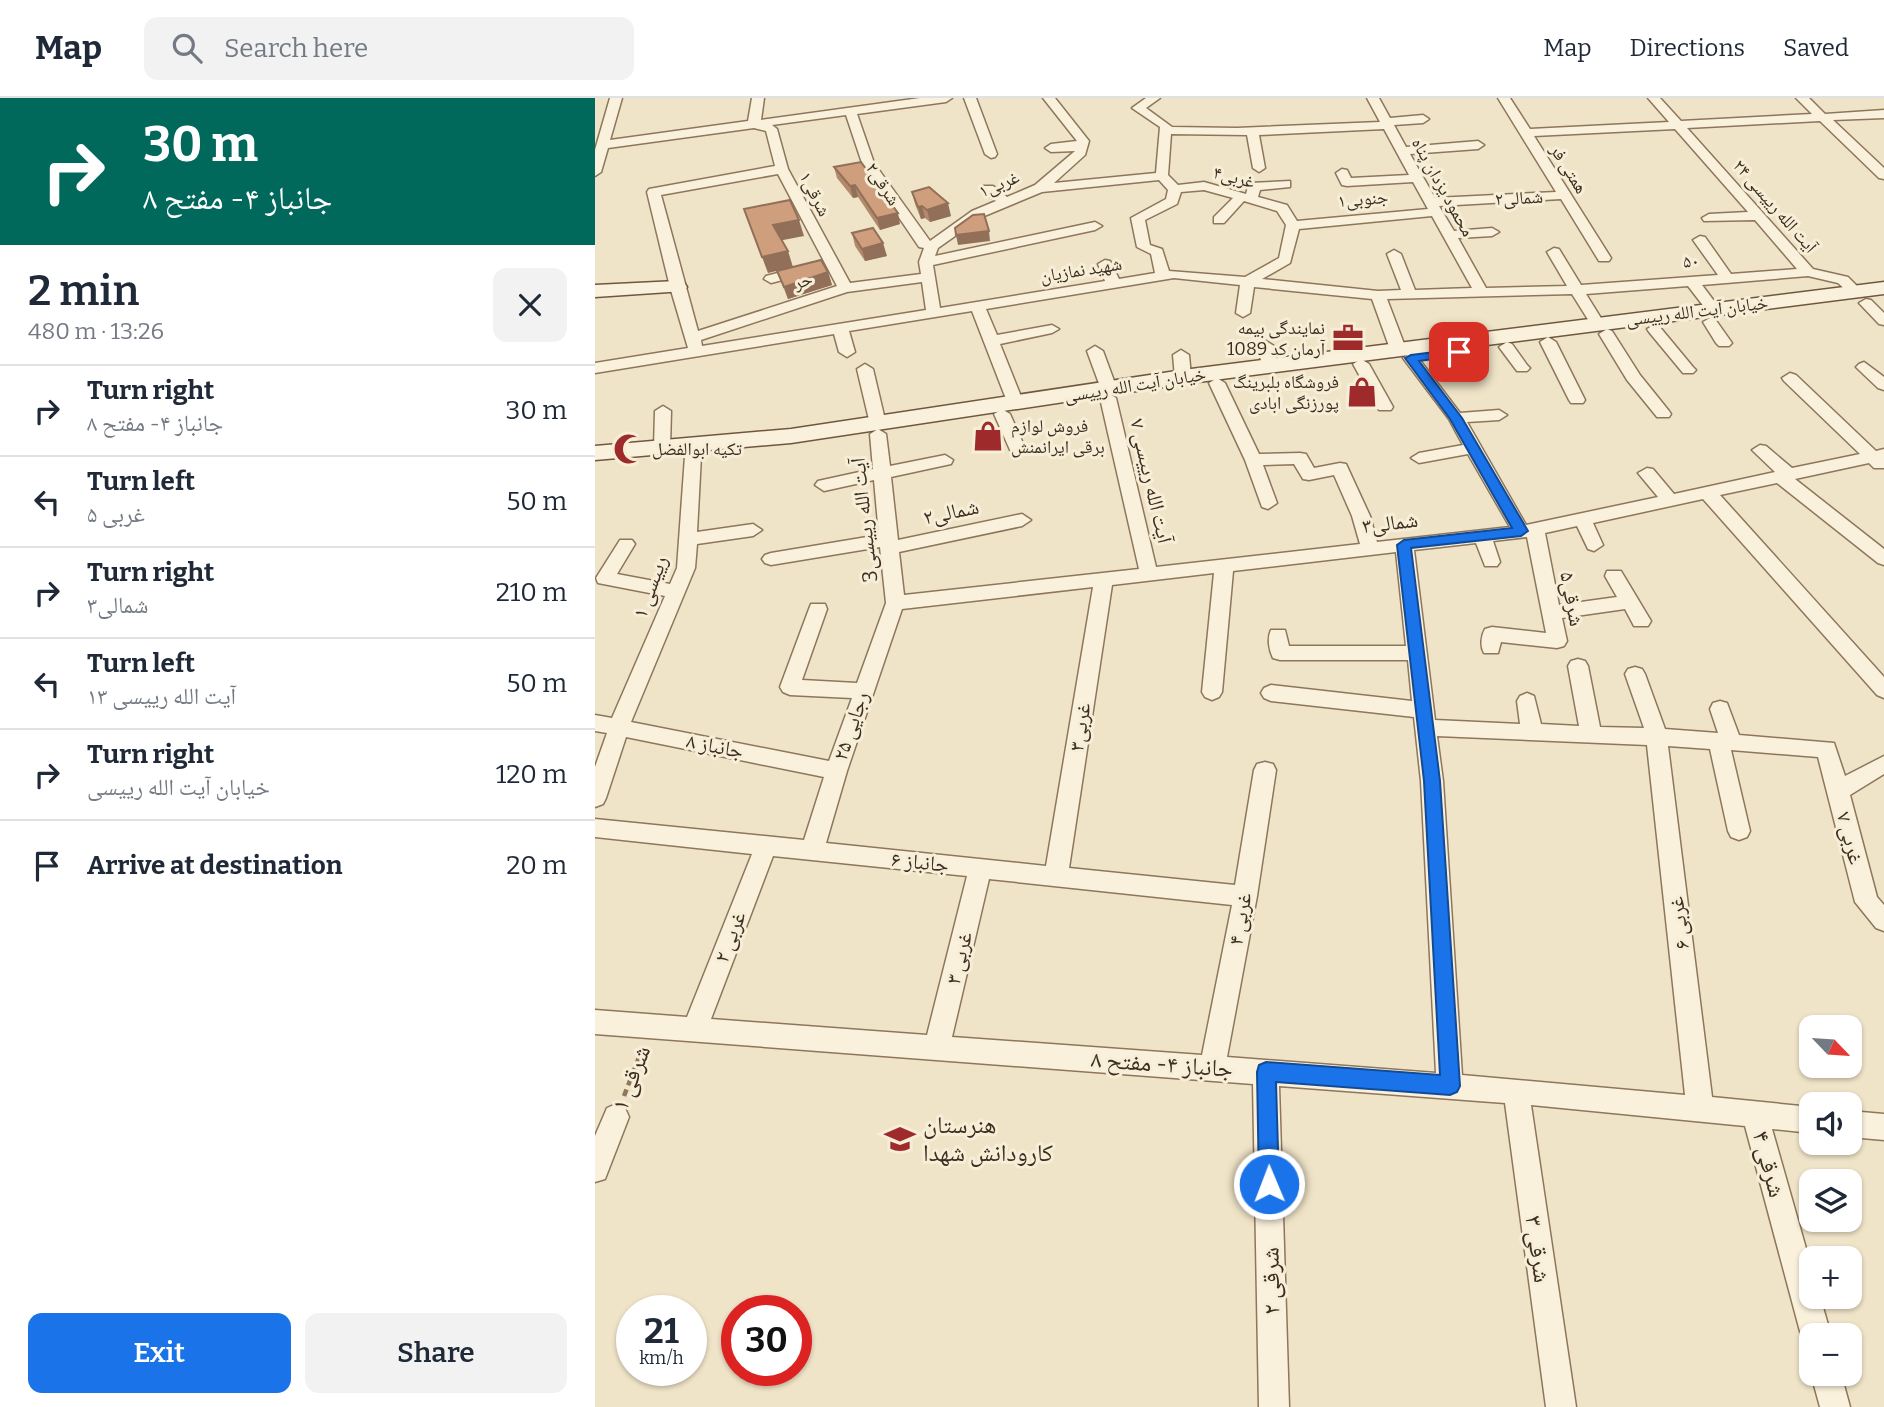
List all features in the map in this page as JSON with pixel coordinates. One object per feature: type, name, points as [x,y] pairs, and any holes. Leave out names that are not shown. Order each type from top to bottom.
[{"type":"main road","points":[[595,291],[677,287]]},
{"type":"main road","name":"خیابان آیت الله رییسی","points":[[595,464],[796,447],[878,429],[1108,394],[1361,364],[1405,354],[1504,341],[1869,298],[1884,288]]},
{"type":"main road","name":"خیابان آیت الله رییسی","points":[[1504,341],[1548,342],[1602,329],[1654,329],[1712,315]]},
{"type":"main road","name":"خیابان آیت الله رییسی","points":[[1108,394],[1182,366],[1268,356],[1405,354]]},
{"type":"main road","name":"خیابان آیت الله رییسی","points":[[595,453],[878,429]]},
{"type":"street","points":[[595,172],[616,98]]},
{"type":"street","points":[[754,124],[758,98]]},
{"type":"street","points":[[603,145],[850,111],[896,101],[946,98]]},
{"type":"street","points":[[970,98],[991,154]]},
{"type":"street","points":[[1040,188],[1081,152],[1083,141],[1049,98]]},
{"type":"street","points":[[1154,98],[1138,108],[1166,125],[1162,176],[1173,195],[1138,218],[1144,247],[1157,253],[1163,276]]},
{"type":"street","name":"محمود یزدان پناه","points":[[1373,98],[1482,293]]},
{"type":"street","name":"همتی فر","points":[[1504,98],[1604,258]]},
{"type":"street","name":"آیت الله رییسی ۲۴","points":[[1654,98],[1808,272],[1843,280],[1869,298],[1884,321]]},
{"type":"street","points":[[1802,98],[1884,174]]},
{"type":"street","name":"شرقی۲","points":[[850,111],[868,163],[924,244],[932,246]]},
{"type":"street","points":[[1526,134],[1884,114]]},
{"type":"street","points":[[1165,130],[1213,135],[1237,127],[1252,131],[1387,123],[1423,118]]},
{"type":"street","name":"شرقی۱","points":[[754,124],[771,129],[782,169],[845,288]]},
{"type":"street","points":[[1252,131],[1259,168]]},
{"type":"street","points":[[1403,151],[1478,145]]},
{"type":"street","points":[[1051,149],[1082,146]]},
{"type":"street","points":[[695,346],[653,192],[782,169]]},
{"type":"street","points":[[1342,173],[1347,182],[1417,178]]},
{"type":"street","points":[[1040,188],[1065,190],[1162,176]]},
{"type":"street","points":[[1219,220],[1246,198],[1254,186],[1285,184]]},
{"type":"street","name":"غربی۴","points":[[1173,195],[1205,186],[1282,208],[1300,224]]},
{"type":"street","name":"غربی۱","points":[[932,246],[977,214],[1004,207],[1040,188]]},
{"type":"street","points":[[988,189],[1004,207]]},
{"type":"street","name":"شمالی۲","points":[[1434,207],[1565,195]]},
{"type":"street","points":[[1243,313],[1248,281],[1285,260],[1307,204]]},
{"type":"street","name":"جنوبی۱","points":[[1300,224],[1434,207]]},
{"type":"street","points":[[1709,218],[1758,216]]},
{"type":"street","name":"حر","points":[[695,346],[845,288],[927,270],[1094,226]]},
{"type":"street","points":[[1449,235],[1492,232]]},
{"type":"street","points":[[1700,240],[1727,278]]},
{"type":"street","points":[[932,246],[927,270],[934,314]]},
{"type":"street","points":[[1554,252],[1633,377],[1663,414]]},
{"type":"street","points":[[1394,254],[1411,294]]},
{"type":"street","points":[[771,279],[831,264]]},
{"type":"street","points":[[1105,264],[1114,284]]},
{"type":"street","name":"شهید نمازیان","points":[[595,368],[695,346],[841,330],[1163,276],[1215,270],[1248,281],[1378,295],[1577,290]]},
{"type":"street","name":"۵۰","points":[[1577,290],[1808,272]]},
{"type":"street","points":[[1691,280],[1712,315],[1724,343]]},
{"type":"street","points":[[1133,281],[1141,297]]},
{"type":"street","name":"شرقی۵","points":[[1378,295],[1405,354],[1456,418],[1473,449],[1528,530],[1557,641],[1492,634],[1490,648]]},
{"type":"street","points":[[978,307],[991,341],[1018,450]]},
{"type":"street","points":[[991,341],[1052,329]]},
{"type":"street","points":[[1654,329],[1688,370]]},
{"type":"street","points":[[841,330],[846,352]]},
{"type":"street","points":[[1504,341],[1522,368]]},
{"type":"street","points":[[1548,342],[1577,400]]},
{"type":"street","name":"آیت الله رییسی ۷","points":[[1095,351],[1108,394],[1149,574]]},
{"type":"street","points":[[1361,364],[1385,407]]},
{"type":"street","points":[[1864,367],[1884,385]]},
{"type":"street","name":"آیت الله رییسی3","points":[[865,369],[878,429],[895,603]]},
{"type":"street","points":[[1790,378],[1880,459]]},
{"type":"street","points":[[1217,383],[1253,460],[1268,503]]},
{"type":"street","points":[[662,447],[663,411]]},
{"type":"street","points":[[1456,418],[1499,415]]},
{"type":"street","points":[[1419,458],[1473,449]]},
{"type":"street","points":[[1760,450],[1861,543],[1884,559]]},
{"type":"street","name":"رییسی ۱","points":[[595,798],[619,727],[686,568],[693,456]]},
{"type":"street","points":[[1253,460],[1300,458],[1309,475],[1340,468],[1361,516],[1370,549]]},
{"type":"street","name":"شمالی۳","points":[[895,603],[1528,530],[1785,475],[1880,459]]},
{"type":"street","points":[[824,485],[945,460]]},
{"type":"street","points":[[1647,473],[1670,500]]},
{"type":"street","points":[[1707,492],[1884,690]]},
{"type":"street","points":[[1583,519],[1594,545]]},
{"type":"street","name":"شمالی۲","points":[[771,559],[889,544],[1022,520]]},
{"type":"street","points":[[687,539],[753,530]]},
{"type":"street","points":[[1483,536],[1491,562]]},
{"type":"street","points":[[1861,543],[1884,537]]},
{"type":"street","points":[[626,544],[605,578],[675,592]]},
{"type":"street","points":[[1404,545],[1432,781],[1450,1086]]},
{"type":"street","points":[[1212,692],[1224,565]]},
{"type":"street","points":[[1613,576],[1641,621]]},
{"type":"street","name":"غربی۳","points":[[1056,876],[1104,579]]},
{"type":"street","points":[[1551,613],[1630,602]]},
{"type":"street","name":"رجایی ۲۵","points":[[812,851],[836,771],[895,603]]},
{"type":"street","points":[[818,608],[790,688],[864,691]]},
{"type":"street","points":[[1278,635],[1280,653],[1416,653]]},
{"type":"street","points":[[1578,666],[1591,735]]},
{"type":"street","name":"غربی ۶","points":[[1635,674],[1657,737],[1700,1109]]},
{"type":"street","points":[[1271,693],[1425,719],[1532,732],[1725,742]]},
{"type":"street","points":[[1527,701],[1532,732]]},
{"type":"street","points":[[1720,709],[1739,831]]},
{"type":"street","name":"جانباز ۸","points":[[595,723],[836,771]]},
{"type":"street","name":"غربی ۷","points":[[1725,742],[1826,749],[1867,902],[1884,921]]},
{"type":"street","points":[[1838,791],[1884,764]]},
{"type":"street","name":"غربی ۴","points":[[1212,1068],[1245,896],[1265,770]]},
{"type":"street","name":"جانباز ۶","points":[[595,828],[1245,896]]},
{"type":"street","name":"غربی ۲","points":[[695,1029],[766,846]]},
{"type":"street","name":"غربی ۳","points":[[937,1047],[980,868]]},
{"type":"street","name":"جانباز ۴- مفتح ۸","points":[[595,1022],[1516,1091],[1799,1119]]},
{"type":"street","name":"شرقی ۲","points":[[1266,1072],[1274,1407]]},
{"type":"street","name":"شرقی ۳","points":[[1516,1091],[1560,1407]]},
{"type":"street","name":"شرقی ۴","points":[[1755,1114],[1812,1323]]},
{"type":"street","name":"شرقی ۱","points":[[595,1170],[616,1117]]},
{"type":"street","points":[[1862,1125],[1884,1127]]},
{"type":"street","points":[[1829,1386],[1835,1407]]},
{"type":"path","name":"شرقی ۱","points":[[616,1117],[651,1026]]},
{"type":"building","points":[[861,162],[898,213],[877,218],[855,185],[850,186],[834,167]]},
{"type":"building","points":[[929,187],[948,203],[927,210],[922,206],[918,207],[912,192]]},
{"type":"building","points":[[790,200],[799,220],[773,225],[788,251],[762,257],[744,209]]},
{"type":"building","points":[[984,214],[989,231],[956,235],[955,228],[973,215]]},
{"type":"building","points":[[873,228],[883,243],[862,249],[852,233]]},
{"type":"building","points":[[821,260],[828,272],[784,287],[777,271]]},
{"type":"place","name":"نمایندگی بیمه آرمان کد 1089","points":[[1348,338]]},
{"type":"place","name":"فروشگاه بلبرینگ پورزنگی ابادی","points":[[1362,392]]},
{"type":"place","name":"فروش لوازم برقی ایرانمنش","points":[[988,436]]},
{"type":"place","name":"تکیه ابوالفضل","points":[[629,449]]},
{"type":"place","name":"هنرستان کارودانش شهدا","points":[[900,1139]]},
{"type":"route","points":[[1269,1184],[1266,1072],[1450,1086],[1432,781],[1404,545],[1521,531],[1456,418],[1411,358],[1459,352]]}]
